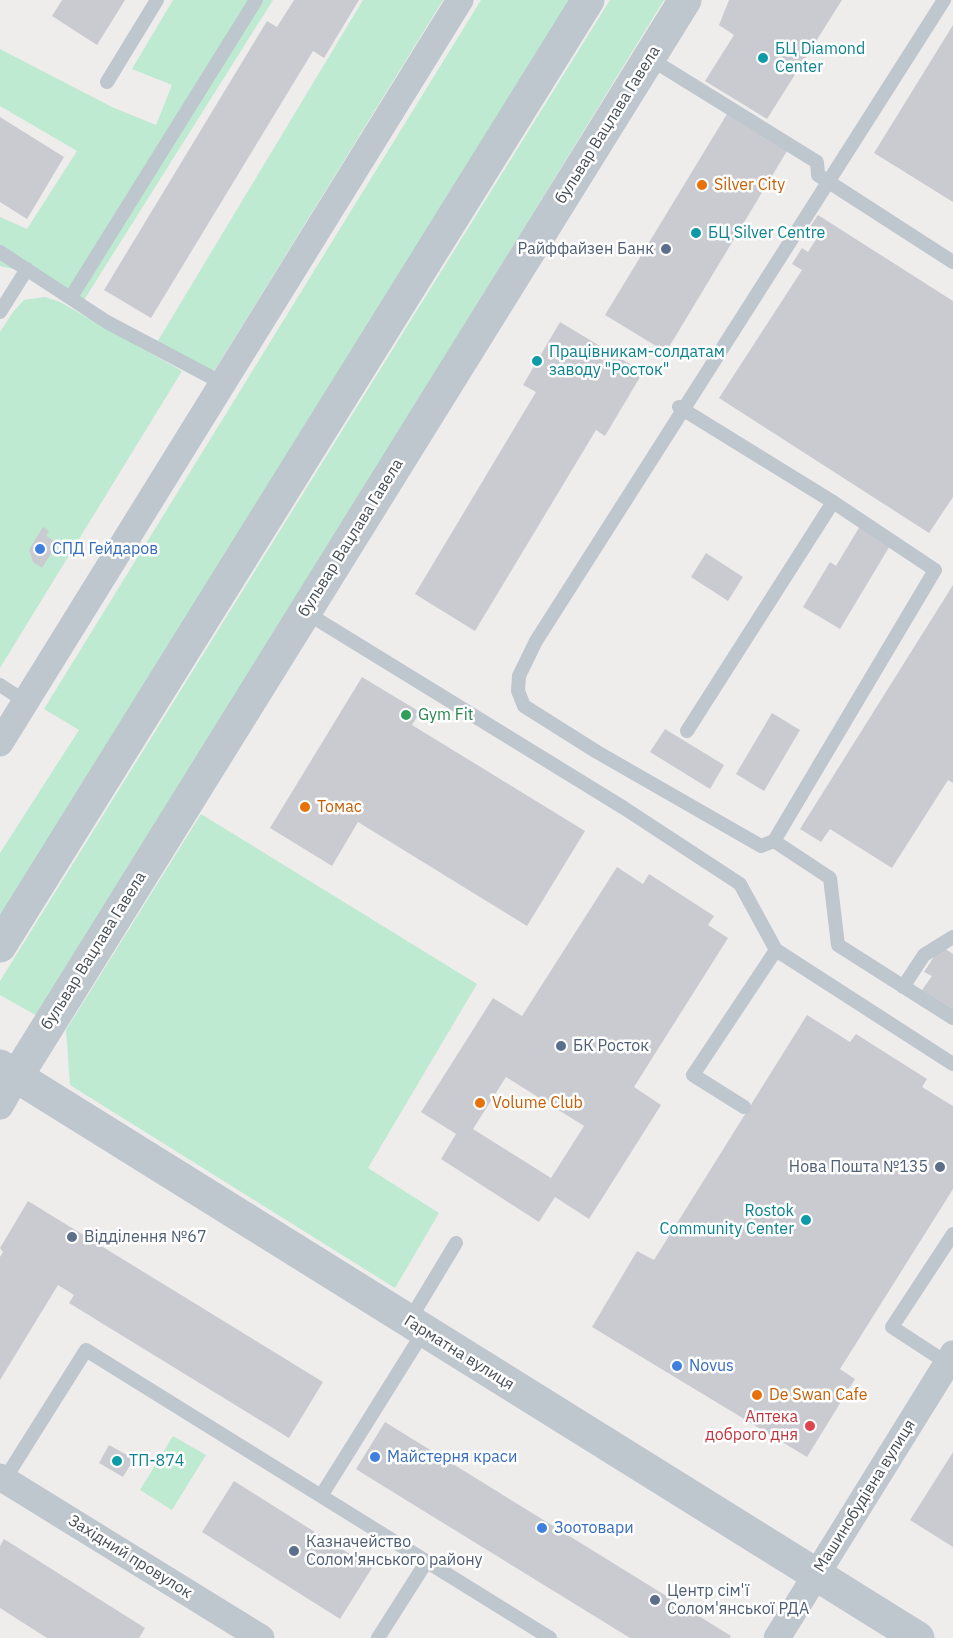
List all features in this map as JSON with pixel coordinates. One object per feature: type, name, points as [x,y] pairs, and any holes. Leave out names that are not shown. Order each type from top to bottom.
[{"type":"street","points":[[0,743],[460,0]]},
{"type":"street","points":[[0,946],[588,0]]},
{"type":"street","name":"бульвар Вацлава Гавела","points":[[8,1071],[305,612],[686,0]]},
{"type":"street","points":[[0,1106],[8,1071]]},
{"type":"street","name":"Гарматна вулиця","points":[[8,1071],[815,1576],[918,1638]]},
{"type":"street","name":"Машинобудівна вулиця","points":[[777,1638],[950,1358]]},
{"type":"street","name":"Західний провулок","points":[[1,1481],[247,1634]]},
{"type":"lane","points":[[107,82],[157,0]]},
{"type":"lane","points":[[71,297],[256,0]]},
{"type":"lane","points":[[681,409],[832,502],[935,570],[774,841],[761,846],[597,752],[524,706],[518,691],[524,663],[681,409],[944,0]]},
{"type":"lane","points":[[649,58],[817,162],[818,175],[953,262]]},
{"type":"lane","points":[[0,252],[107,322],[224,384]]},
{"type":"lane","points":[[0,312],[27,269]]},
{"type":"lane","points":[[687,731],[832,502]]},
{"type":"lane","points":[[305,612],[624,808],[740,884],[776,950],[953,1065]]},
{"type":"lane","points":[[0,685],[26,702]]},
{"type":"lane","points":[[774,841],[830,878],[838,945],[953,1018]]},
{"type":"lane","points":[[903,987],[924,955],[953,937]]},
{"type":"lane","points":[[744,1107],[693,1075],[776,950]]},
{"type":"lane","points":[[950,1358],[892,1327],[953,1234]]},
{"type":"lane","points":[[321,1496],[416,1326],[456,1243]]},
{"type":"lane","points":[[1,1481],[86,1350],[550,1638]]},
{"type":"lane","points":[[378,1638],[427,1561]]},
{"type":"green space","points":[[173,0],[273,0],[84,300],[22,271],[0,266],[0,217],[27,229],[77,151],[0,106],[0,49],[112,107],[156,125],[172,85],[132,69]]},
{"type":"green space","points":[[363,0],[443,0],[211,376],[156,344]]},
{"type":"green space","points":[[481,0],[580,0],[0,925],[0,853],[79,730],[44,709]]},
{"type":"green space","points":[[610,0],[664,0],[39,1017],[0,995],[0,981]]},
{"type":"green space","points":[[45,297],[60,302],[182,371],[0,668],[0,332],[24,300]]},
{"type":"green space","points":[[201,814],[477,984],[368,1168],[439,1213],[395,1288],[70,1085],[66,1030]]},
{"type":"green space","points":[[173,1436],[206,1455],[172,1510],[140,1490]]},
{"type":"building","points":[[62,0],[125,0],[97,45],[52,16]]},
{"type":"building","points":[[294,0],[359,0],[324,58],[313,51],[151,318],[104,290],[267,21],[277,27]]},
{"type":"building","name":"БЦ Diamond Center","points":[[729,0],[842,0],[767,119],[705,81],[734,35],[719,25]]},
{"type":"building","points":[[953,25],[953,202],[874,153]]},
{"type":"building","name":"БЦ Silver Centre","points":[[727,114],[787,151],[666,352],[605,315]]},
{"type":"building","points":[[0,117],[64,157],[27,219],[0,202]]},
{"type":"building","points":[[818,215],[953,301],[953,497],[929,533],[719,398],[802,270],[792,264],[802,248],[808,252],[817,238],[807,231]]},
{"type":"building","points":[[560,322],[643,372],[605,436],[596,430],[475,631],[415,594],[536,392],[523,385]]},
{"type":"building","points":[[860,526],[891,544],[840,629],[803,607],[830,562],[836,566]]},
{"type":"building","points":[[43,527],[49,531],[46,536],[54,541],[55,547],[42,568],[33,562],[29,550]]},
{"type":"building","points":[[706,553],[743,577],[728,601],[691,577]]},
{"type":"building","points":[[953,585],[953,783],[948,780],[892,868],[830,829],[821,842],[800,829]]},
{"type":"building","points":[[362,677],[420,712],[412,725],[585,831],[527,926],[358,822],[332,866],[270,828]]},
{"type":"building","points":[[772,713],[800,730],[764,791],[736,774]]},
{"type":"building","points":[[665,729],[724,765],[710,789],[650,752]]},
{"type":"building","name":"БК Росток","points":[[617,867],[643,884],[649,874],[714,916],[708,925],[728,938],[634,1087],[661,1105],[589,1219],[555,1197],[539,1222],[441,1159],[456,1134],[421,1112],[493,998],[522,1016]],"holes":[[[506,1077],[584,1126],[551,1178],[473,1129]]]},
{"type":"building","points":[[941,946],[953,954],[953,1015],[920,993],[932,976],[924,972]]},
{"type":"building","name":"Rostok Community Center","points":[[807,1015],[850,1042],[856,1034],[927,1079],[922,1087],[953,1106],[953,1189],[840,1369],[855,1379],[807,1457],[592,1327],[637,1251],[654,1260]]},
{"type":"building","points":[[28,1201],[323,1382],[289,1438],[69,1303],[74,1295],[58,1285],[0,1380],[0,1257],[3,1252],[0,1248]]},
{"type":"building","points":[[385,1422],[731,1636],[730,1638],[630,1638],[375,1481],[356,1469]]},
{"type":"building","name":"ТП-874","points":[[109,1445],[134,1459],[123,1477],[99,1463]]},
{"type":"building","points":[[953,1452],[953,1547],[910,1520]]},
{"type":"building","points":[[234,1481],[372,1568],[340,1619],[202,1532]]},
{"type":"building","points":[[4,1539],[145,1628],[139,1638],[47,1638],[0,1608],[0,1546]]},
{"type":"place","name":"БЦ Diamond Center","points":[[763,58]]},
{"type":"place","name":"Silver City","points":[[702,185]]},
{"type":"place","name":"БЦ Silver Centre","points":[[696,233]]},
{"type":"place","name":"Райффайзен Банк","points":[[666,249]]},
{"type":"place","name":"Працівникам-солдатам заводу \"Росток\"","points":[[537,361]]},
{"type":"place","name":"СПД Гейдаров","points":[[40,549]]},
{"type":"place","name":"Gym Fit","points":[[406,715]]},
{"type":"place","name":"Томас","points":[[305,807]]},
{"type":"place","name":"БК Росток","points":[[561,1046]]},
{"type":"place","name":"Volume Club","points":[[480,1103]]},
{"type":"place","name":"Нова Пошта №135","points":[[940,1167]]},
{"type":"place","name":"Rostok Community Center","points":[[806,1220]]},
{"type":"place","name":"Відділення №67","points":[[72,1237]]},
{"type":"place","name":"Novus","points":[[677,1366]]},
{"type":"place","name":"De Swan Cafe","points":[[757,1395]]},
{"type":"place","name":"Аптека доброго дня","points":[[810,1426]]},
{"type":"place","name":"Майстерня краси","points":[[375,1457]]},
{"type":"place","name":"ТП-874","points":[[117,1461]]},
{"type":"place","name":"Зоотовари","points":[[542,1528]]},
{"type":"place","name":"Казначейство Солом'янського району","points":[[294,1551]]},
{"type":"place","name":"Центр сім'ї Солом'янської РДА","points":[[655,1600]]}]
